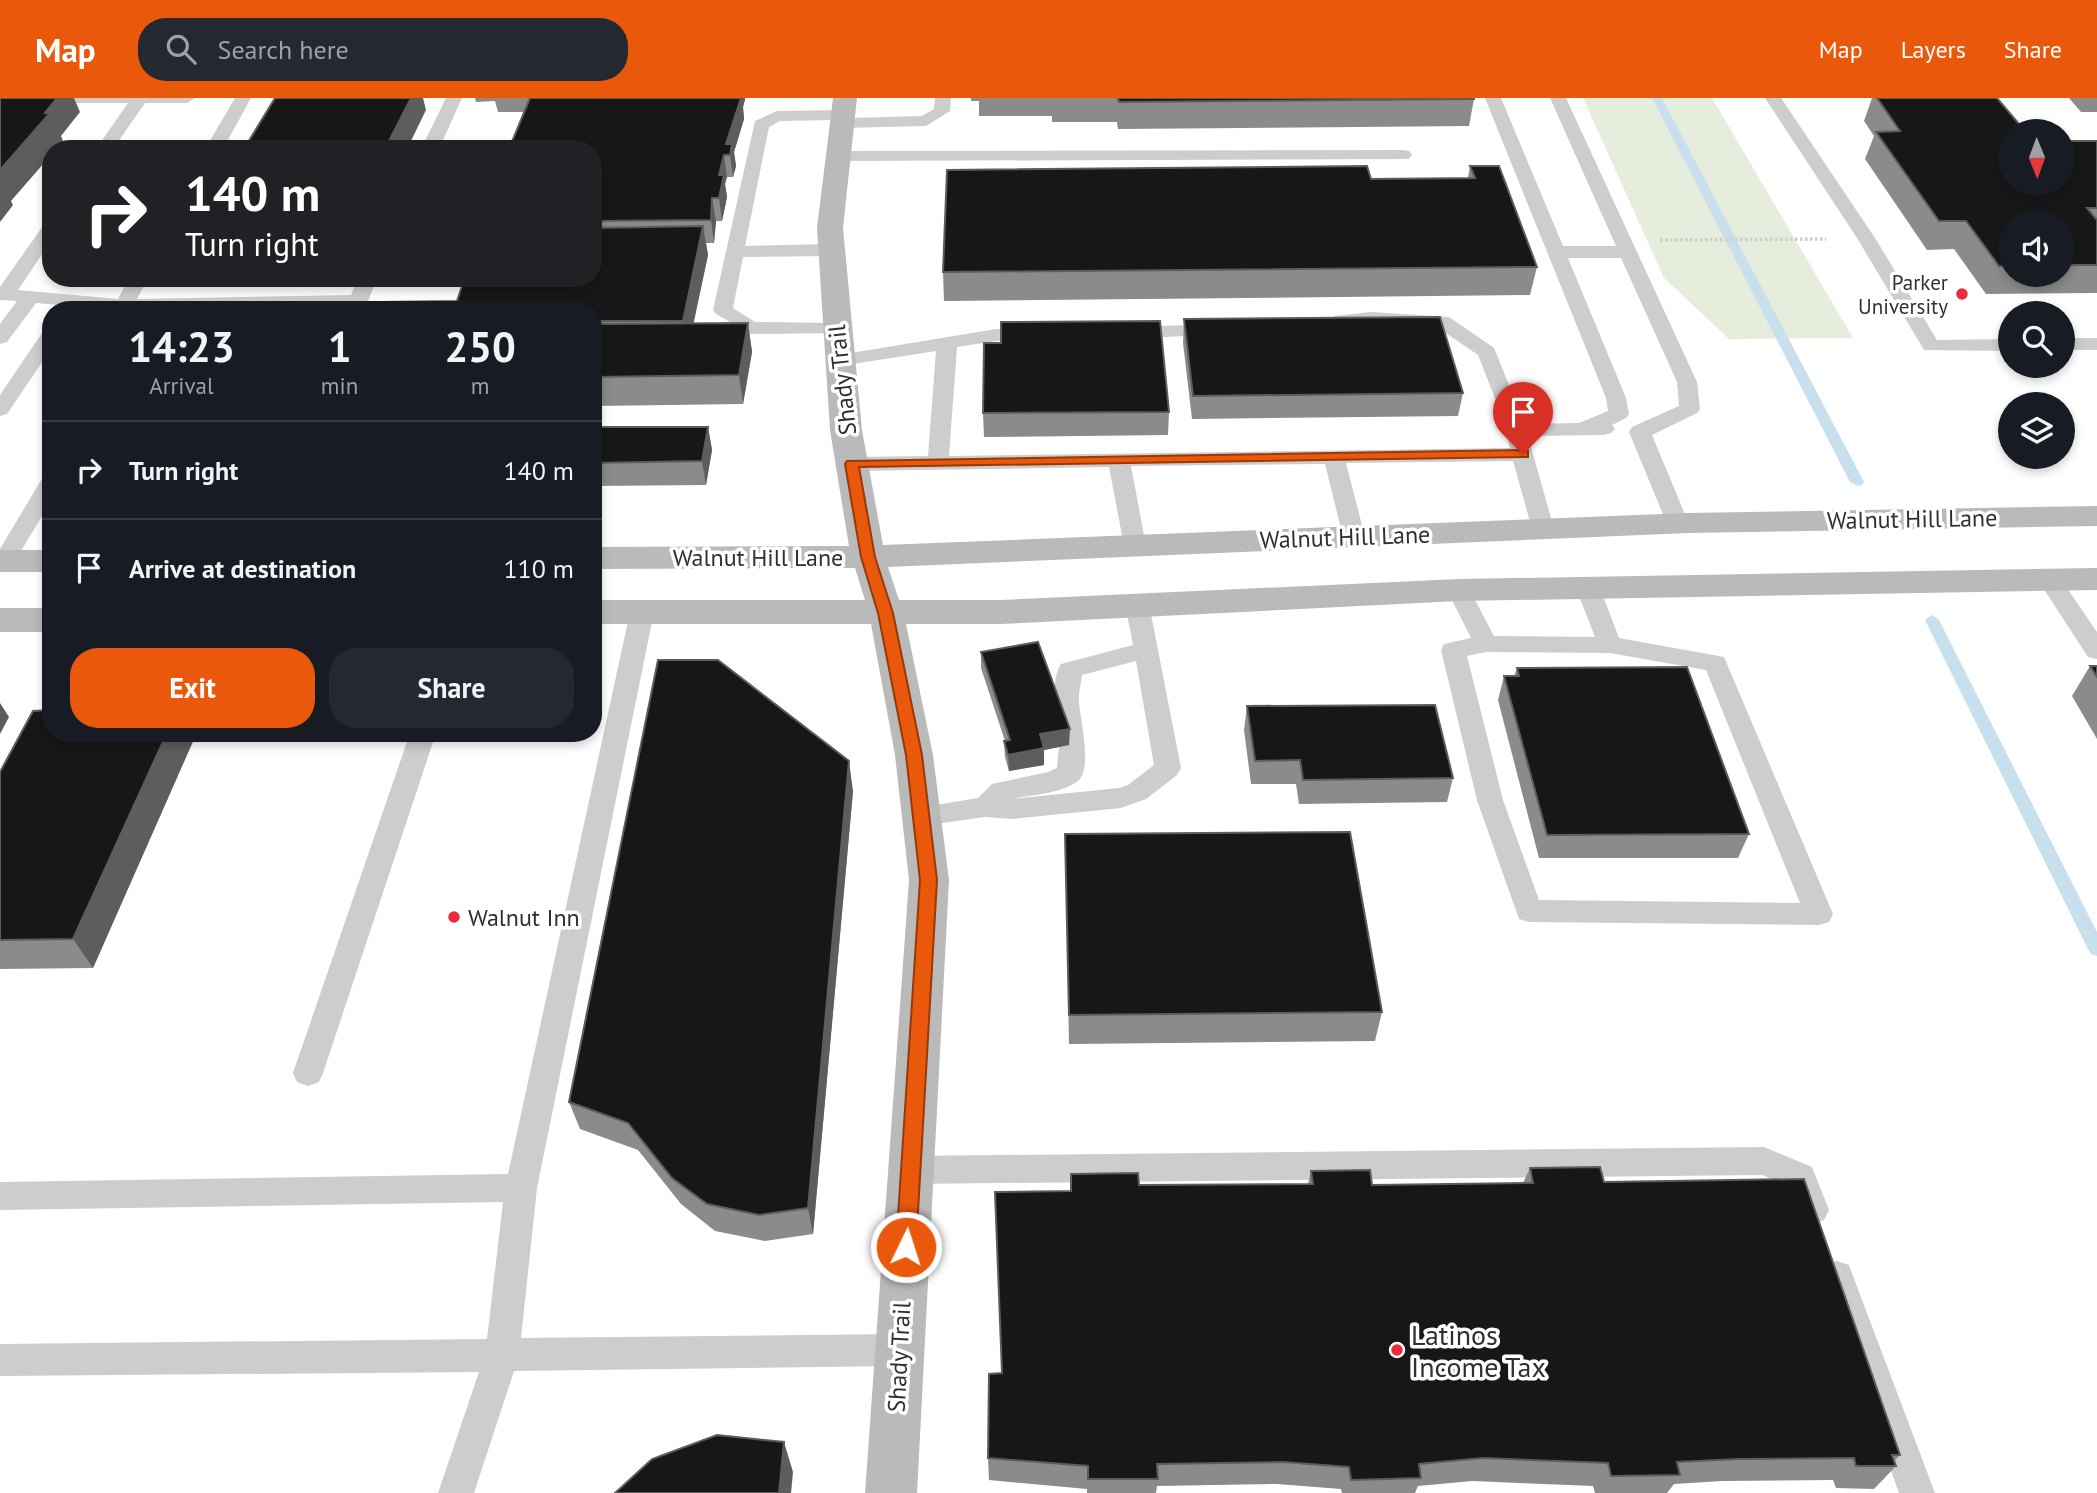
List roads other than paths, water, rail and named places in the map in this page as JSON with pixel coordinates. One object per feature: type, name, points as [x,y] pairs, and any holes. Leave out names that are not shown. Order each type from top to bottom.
[{"type":"main road","name":"Shady Trail","points":[[844,112],[830,228],[840,360],[852,464],[868,557],[886,613],[914,755],[929,880],[891,1493]]},
{"type":"main road","name":"Walnut Hill Lane","points":[[602,558],[868,557],[1678,524],[2097,516]]},
{"type":"main road","points":[[2,561],[42,561]]},
{"type":"main road","points":[[602,612],[1001,612],[1459,590],[2097,579]]},
{"type":"main road","points":[[0,620],[42,620]]},
{"type":"lane","points":[[67,99],[187,98]]},
{"type":"lane","points":[[219,140],[243,98]]},
{"type":"lane","points":[[434,140],[454,98]]},
{"type":"lane","points":[[837,330],[751,328],[723,310],[761,125],[776,116],[844,112],[926,121],[943,111],[943,98]]},
{"type":"lane","points":[[1493,98],[1616,398],[1619,414],[1587,427]]},
{"type":"lane","points":[[1517,430],[1587,427],[1640,432],[1690,408],[1686,382],[1558,98]]},
{"type":"lane","points":[[1773,98],[1866,238],[1931,346],[1998,345]]},
{"type":"lane","points":[[110,140],[139,99]]},
{"type":"lane","points":[[838,156],[1403,155]]},
{"type":"lane","points":[[2,294],[42,239]]},
{"type":"lane","points":[[735,252],[831,250]]},
{"type":"lane","points":[[1554,252],[1627,251]]},
{"type":"lane","points":[[2,294],[52,301]]},
{"type":"lane","points":[[0,338],[30,296]]},
{"type":"lane","points":[[1310,325],[1371,318],[1442,321],[1487,352],[1517,430],[1543,529]]},
{"type":"lane","points":[[1103,333],[1234,330]]},
{"type":"lane","points":[[840,360],[996,335],[1063,334]]},
{"type":"lane","points":[[938,462],[947,342]]},
{"type":"lane","points":[[2075,344],[2097,344]]},
{"type":"lane","points":[[0,410],[42,347]]},
{"type":"lane","points":[[1640,432],[1678,524]]},
{"type":"lane","points":[[852,464],[1523,454]]},
{"type":"lane","points":[[1334,457],[1354,537]]},
{"type":"lane","points":[[1119,460],[1135,546]]},
{"type":"lane","points":[[2,561],[41,515]]},
{"type":"lane","points":[[2050,580],[2097,651]]},
{"type":"lane","points":[[1588,588],[1610,645]]},
{"type":"lane","points":[[1459,590],[1486,644]]},
{"type":"lane","points":[[921,816],[985,807],[1013,809],[1121,798],[1137,792],[1168,768],[1137,604]]},
{"type":"lane","points":[[456,1493],[502,1355],[521,1188],[642,612]]},
{"type":"lane","points":[[1486,644],[1610,645],[1715,663],[1819,914],[1529,911],[1490,800],[1452,650],[1486,644]]},
{"type":"lane","points":[[985,807],[1001,791],[1055,781],[1070,773],[1072,727],[1066,701],[1070,670],[1146,651]]},
{"type":"lane","points":[[308,1073],[420,742]]},
{"type":"lane","points":[[911,1170],[1764,1161],[1801,1177],[1917,1493]]},
{"type":"lane","points":[[0,1196],[521,1188]]},
{"type":"lane","points":[[0,1360],[900,1350]]},
{"type":"waterway","points":[[1657,98],[1857,482]]},
{"type":"waterway","points":[[1932,620],[2097,949]]},
{"type":"place","name":"Parker University","points":[[1962,294]]},
{"type":"place","name":"Walnut Inn","points":[[454,917]]},
{"type":"place","name":"Latinos Income Tax","points":[[1397,1350]]}]
